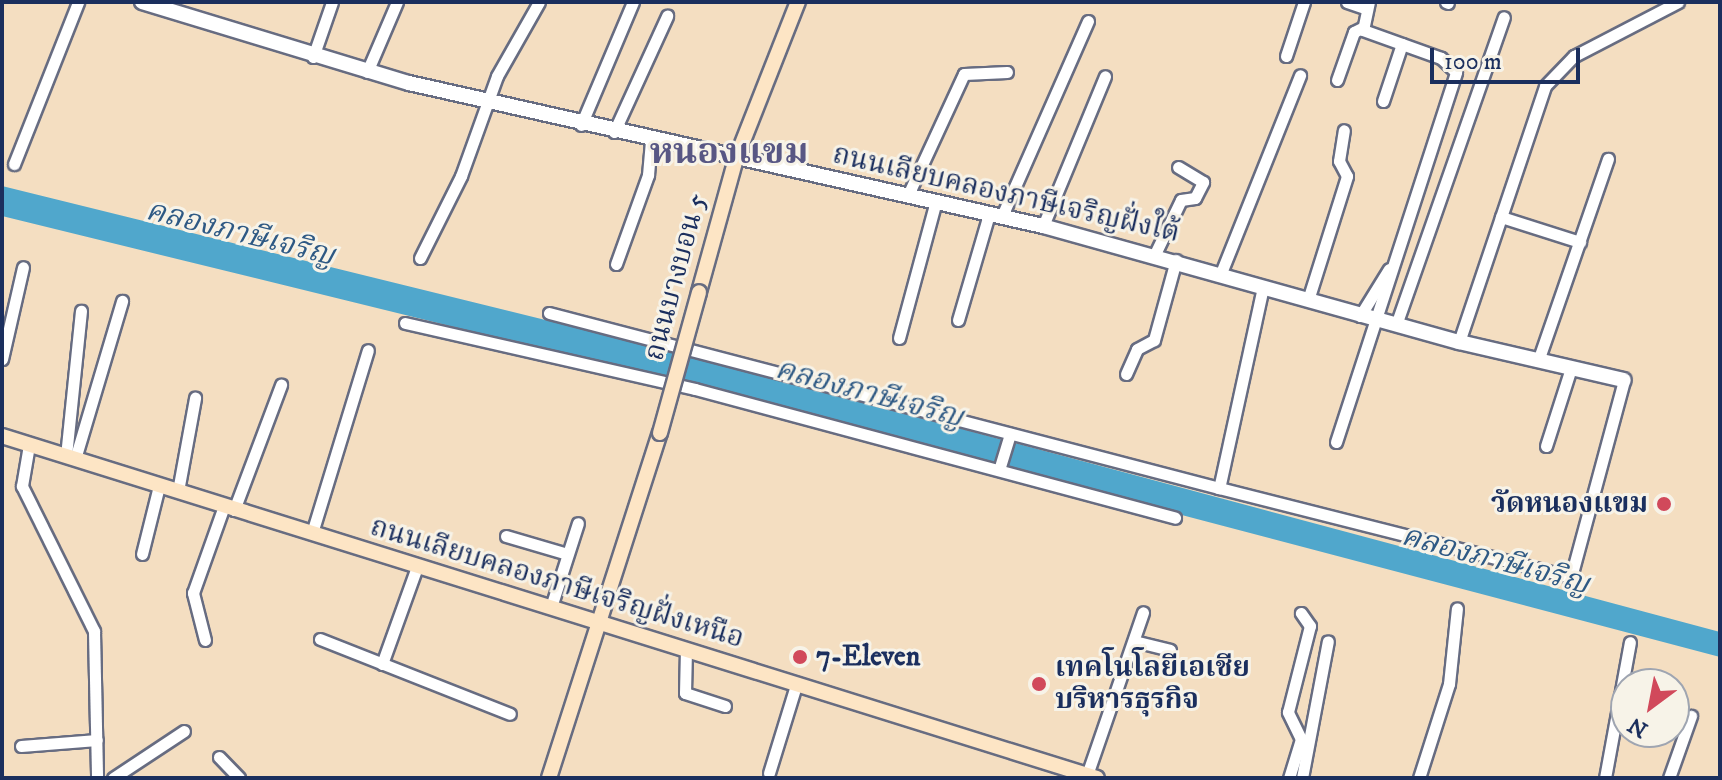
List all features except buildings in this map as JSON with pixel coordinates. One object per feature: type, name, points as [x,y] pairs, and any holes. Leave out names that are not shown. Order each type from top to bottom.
[{"type":"main road","name":"ถนนบางบอน 5","points":[[549,778],[602,623],[660,433],[736,159],[798,2]]},
{"type":"main road","name":"ถนนเลียบคลองภาษีเจริญฝั่งเหนือ","points":[[2,436],[1095,777]]},
{"type":"street","points":[[14,164],[78,2]]},
{"type":"street","name":"ถนนเลียบคลองภาษีเจริญฝั่งใต้","points":[[142,2],[367,72],[581,125],[1043,226],[1155,254],[1367,318],[1624,380]]},
{"type":"street","points":[[313,57],[332,2]]},
{"type":"street","points":[[367,72],[397,2]]},
{"type":"street","points":[[420,258],[461,176],[485,102],[539,2]]},
{"type":"street","points":[[581,125],[633,2]]},
{"type":"street","points":[[1286,56],[1304,2]]},
{"type":"street","points":[[1347,2],[1368,5],[1362,28]]},
{"type":"street","points":[[1459,342],[1545,86],[1558,68],[1678,2]]},
{"type":"street","points":[[614,132],[667,16]]},
{"type":"street","points":[[1396,325],[1504,17]]},
{"type":"street","points":[[958,320],[996,215],[1088,21]]},
{"type":"street","points":[[1336,442],[1367,318],[1393,266],[1456,72],[1450,62],[1362,28],[1354,32],[1337,80]]},
{"type":"street","points":[[1383,101],[1402,44]]},
{"type":"street","points":[[908,195],[964,74],[1007,72]]},
{"type":"street","points":[[1221,273],[1300,75]]},
{"type":"street","points":[[1043,226],[1105,76]]},
{"type":"street","points":[[1308,300],[1347,176],[1339,161],[1344,130]]},
{"type":"street","points":[[616,264],[648,175],[651,140]]},
{"type":"street","points":[[1538,361],[1608,159]]},
{"type":"street","points":[[1155,254],[1181,200],[1195,198],[1203,182],[1178,167]]},
{"type":"street","points":[[899,338],[936,201]]},
{"type":"street","points":[[1501,217],[1580,242]]},
{"type":"street","points":[[1126,374],[1137,349],[1154,340],[1176,260]]},
{"type":"street","points":[[2,359],[23,267]]},
{"type":"street","points":[[1219,488],[1263,287]]},
{"type":"street","points":[[70,458],[122,301]]},
{"type":"street","points":[[70,458],[81,311]]},
{"type":"street","points":[[549,313],[1009,437],[1571,577],[1624,380]]},
{"type":"street","points":[[405,323],[999,468],[1175,518]]},
{"type":"street","points":[[312,533],[368,350]]},
{"type":"street","points":[[1546,446],[1571,368]]},
{"type":"street","points":[[205,640],[193,593],[281,385]]},
{"type":"street","points":[[178,491],[195,398]]},
{"type":"street","points":[[999,468],[1009,437]]},
{"type":"street","points":[[29,445],[22,486],[94,631],[97,778]]},
{"type":"street","points":[[142,554],[159,486]]},
{"type":"street","points":[[551,607],[578,523]]},
{"type":"street","points":[[506,536],[567,554]]},
{"type":"street","points":[[382,664],[417,567]]},
{"type":"street","points":[[1419,778],[1449,684],[1457,608]]},
{"type":"street","points":[[1095,777],[1143,612]]},
{"type":"street","points":[[1289,778],[1301,739],[1288,712],[1310,626],[1301,613]]},
{"type":"street","points":[[320,639],[510,714]]},
{"type":"street","points":[[1134,641],[1170,650]]},
{"type":"street","points":[[1302,778],[1328,641]]},
{"type":"street","points":[[1605,778],[1630,642]]},
{"type":"street","points":[[686,649],[685,693],[725,706]]},
{"type":"street","points":[[769,773],[796,685]]},
{"type":"street","points":[[1669,778],[1691,716]]},
{"type":"street","points":[[113,778],[184,731]]},
{"type":"street","points":[[21,746],[97,740]]},
{"type":"street","points":[[219,757],[239,778]]},
{"type":"water","points":[[2,186],[675,352],[1720,632],[1720,657],[666,379],[2,216]]},
{"type":"place","name":"วัดหนองแขม","points":[[1664,504]]},
{"type":"place","name":"7-Eleven","points":[[800,657]]},
{"type":"place","name":"เทคโนโลยีเอเชีย บริหารธุรกิจ","points":[[1039,684]]},
{"type":"district","name":"หนองแขม","points":[[729,153]]},
{"type":"water label","name":"คลองภาษีเจริญ","points":[[240,234]]},
{"type":"water label","name":"คลองภาษีเจริญ","points":[[869,394]]},
{"type":"water label","name":"คลองภาษีเจริญ","points":[[1495,561]]}]
